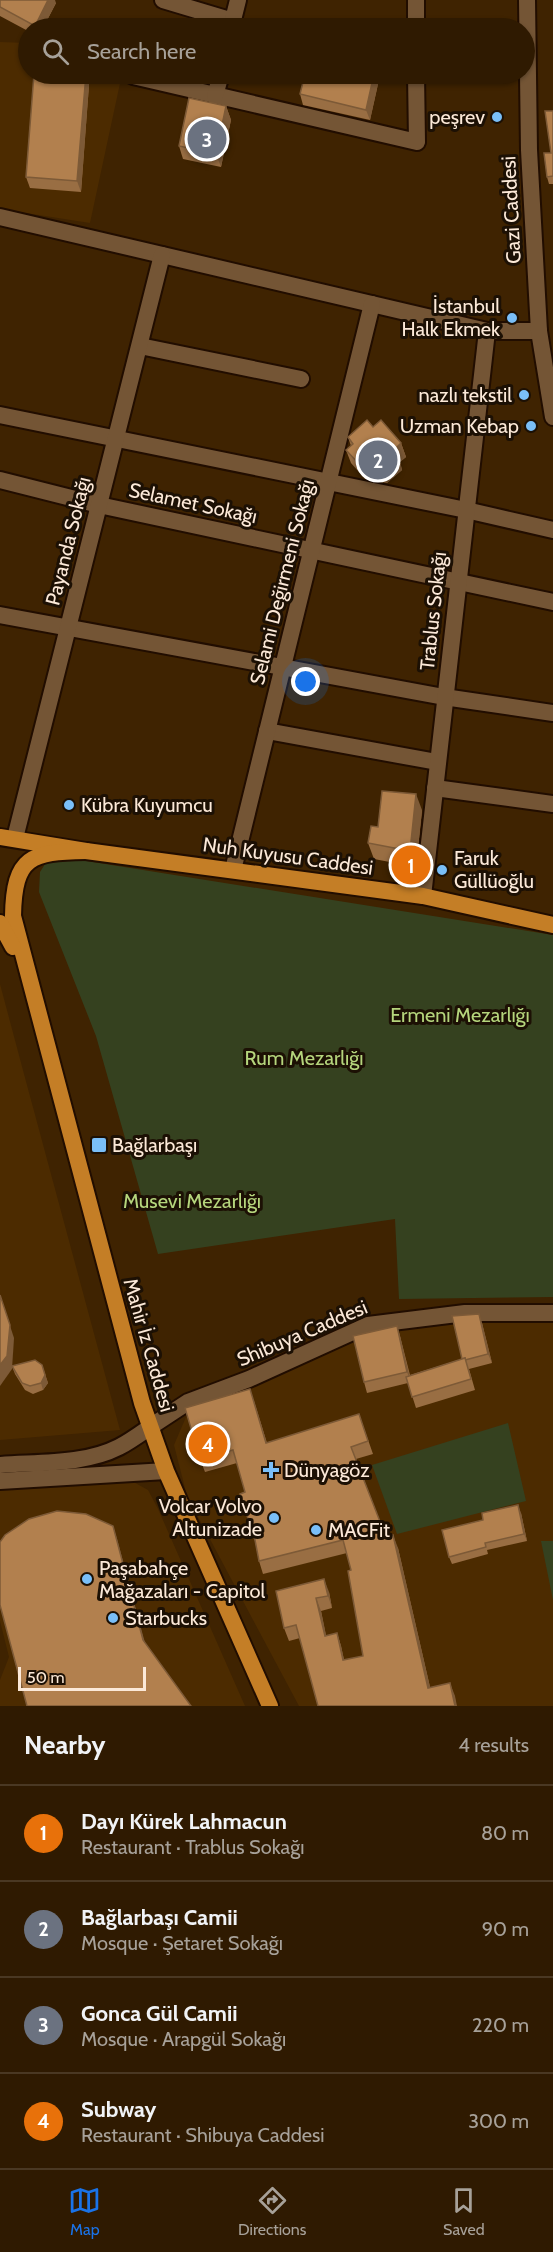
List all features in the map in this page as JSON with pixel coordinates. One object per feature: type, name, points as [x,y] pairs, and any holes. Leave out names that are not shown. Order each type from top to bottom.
[{"type":"main road","points":[[7,838],[86,851]]},
{"type":"main road","points":[[28,981],[13,916],[13,896],[19,871],[30,858],[39,854],[86,851]]},
{"type":"main road","name":"Nuh Kuyusu Caddesi","points":[[86,851],[423,896],[553,925]]},
{"type":"main road","points":[[0,923],[28,981]]},
{"type":"main road","name":"Mahir İz Caddesi","points":[[28,981],[150,1427],[166,1471],[245,1655],[270,1706]]},
{"type":"street","points":[[163,0],[213,18]]},
{"type":"street","points":[[234,18],[238,0]]},
{"type":"street","points":[[416,0],[416,18]]},
{"type":"street","name":"Gazi Caddesi","points":[[527,0],[527,18]]},
{"type":"street","points":[[166,84],[417,142],[416,84]]},
{"type":"street","points":[[215,96],[218,84]]},
{"type":"street","name":"Gazi Caddesi","points":[[528,84],[529,150],[540,331],[553,417]]},
{"type":"street","points":[[0,217],[487,330],[540,331]]},
{"type":"street","name":"Payanda Sokağı","points":[[7,838],[68,628],[162,255]]},
{"type":"street","name":"Selami Değirmeni Sokağı","points":[[233,870],[372,304]]},
{"type":"street","name":"Trablus Sokağı","points":[[423,896],[487,330]]},
{"type":"street","points":[[140,346],[301,379]]},
{"type":"street","points":[[0,415],[466,510],[553,530]]},
{"type":"street","name":"Selamet Sokağı","points":[[0,480],[99,505],[553,602]]},
{"type":"street","points":[[0,615],[444,697],[553,713]]},
{"type":"street","points":[[267,730],[437,762]]},
{"type":"street","points":[[435,788],[553,804]]},
{"type":"street","name":"Shibuya Caddesi","points":[[0,1465],[82,1458],[104,1453],[119,1447],[188,1402],[249,1379],[368,1324],[465,1313],[553,1313]]},
{"type":"street","points":[[0,1481],[166,1471]]},
{"type":"street","points":[[245,1655],[260,1706]]},
{"type":"shaded area","points":[[0,42],[18,43],[18,84],[120,84],[90,223],[0,209]]},
{"type":"shaded area","points":[[0,984],[24,1074],[120,1430],[0,1440]]},
{"type":"shaded area","points":[[447,1319],[553,1319],[553,1706],[299,1706],[187,1496],[174,1445],[186,1417],[370,1330]]},
{"type":"shaded area","points":[[130,1480],[148,1490],[158,1509],[245,1706],[0,1706],[0,1680],[9,1657],[0,1621],[0,1488]]},
{"type":"green space","points":[[74,859],[553,935],[553,1297],[399,1299],[395,1219],[158,1254],[96,1036],[39,892],[40,872],[47,861]]},
{"type":"green space","points":[[508,1423],[526,1501],[397,1534],[372,1465]]},
{"type":"green space","points":[[541,1541],[553,1541],[553,1600]]},
{"type":"building","points":[[0,0],[48,0],[39,18],[20,18],[0,7]]},
{"type":"building","points":[[33,84],[85,84],[77,181],[26,177]]},
{"type":"building","points":[[302,84],[372,84],[366,110],[300,94]]},
{"type":"building","points":[[189,98],[226,106],[216,154],[179,146]]},
{"type":"building","points":[[545,111],[553,111],[553,176],[547,177],[544,153],[551,153]]},
{"type":"building","points":[[367,420],[373,427],[381,420],[401,443],[393,451],[397,456],[382,470],[360,465],[346,450],[353,444],[348,437]]},
{"type":"building","points":[[382,791],[416,794],[410,851],[368,843],[371,826],[378,827]]},
{"type":"building","points":[[0,1295],[10,1325],[7,1356],[0,1365]]},
{"type":"building","points":[[479,1314],[488,1354],[462,1359],[452,1316]]},
{"type":"building","points":[[397,1326],[407,1372],[364,1382],[353,1336]]},
{"type":"building","points":[[465,1358],[471,1379],[412,1397],[406,1377]]},
{"type":"building","points":[[35,1360],[42,1365],[45,1375],[41,1383],[30,1386],[22,1383],[12,1366]]},
{"type":"building","points":[[250,1389],[266,1443],[359,1414],[368,1441],[351,1447],[386,1537],[393,1535],[428,1688],[450,1683],[455,1706],[318,1706],[296,1625],[284,1628],[276,1591],[324,1579],[328,1596],[316,1598],[325,1636],[337,1633],[343,1660],[363,1656],[348,1571],[351,1570],[343,1540],[259,1561],[255,1540],[240,1494],[245,1492],[233,1450],[200,1459],[185,1408]]},
{"type":"building","points":[[518,1505],[524,1534],[485,1543],[486,1547],[449,1557],[442,1530],[483,1520],[482,1513]]},
{"type":"building","points":[[57,1511],[86,1514],[113,1526],[143,1640],[191,1706],[27,1706],[0,1605],[0,1542],[5,1535],[29,1519]]},
{"type":"place","name":"peşrev","points":[[497,117]]},
{"type":"place","name":"Gonca Gül Camii","points":[[207,139]]},
{"type":"place","name":"İstanbul Halk Ekmek","points":[[512,318]]},
{"type":"place","name":"nazlı tekstil","points":[[524,395]]},
{"type":"place","name":"Uzman Kebap","points":[[531,426]]},
{"type":"place","name":"Bağlarbaşı Camii","points":[[378,460]]},
{"type":"place","name":"Kübra Kuyumcu","points":[[69,805]]},
{"type":"place","name":"Dayı Kürek Lahmacun","points":[[411,865]]},
{"type":"place","name":"Faruk Güllüoğlu","points":[[442,870]]},
{"type":"place","name":"Bağlarbaşı","points":[[99,1145]]},
{"type":"place","name":"Subway","points":[[208,1444]]},
{"type":"place","name":"Dünyagöz","points":[[271,1470]]},
{"type":"place","name":"Volcar Volvo Altunizade","points":[[274,1518]]},
{"type":"place","name":"MACFit","points":[[316,1530]]},
{"type":"place","name":"Paşabahçe Mağazaları - Capitol","points":[[87,1579]]},
{"type":"place","name":"Starbucks","points":[[113,1618]]},
{"type":"park label","name":"Ermeni Mezarlığı","points":[[460,1015]]},
{"type":"park label","name":"Rum Mezarlığı","points":[[304,1058]]},
{"type":"park label","name":"Musevi Mezarlığı","points":[[192,1201]]}]
